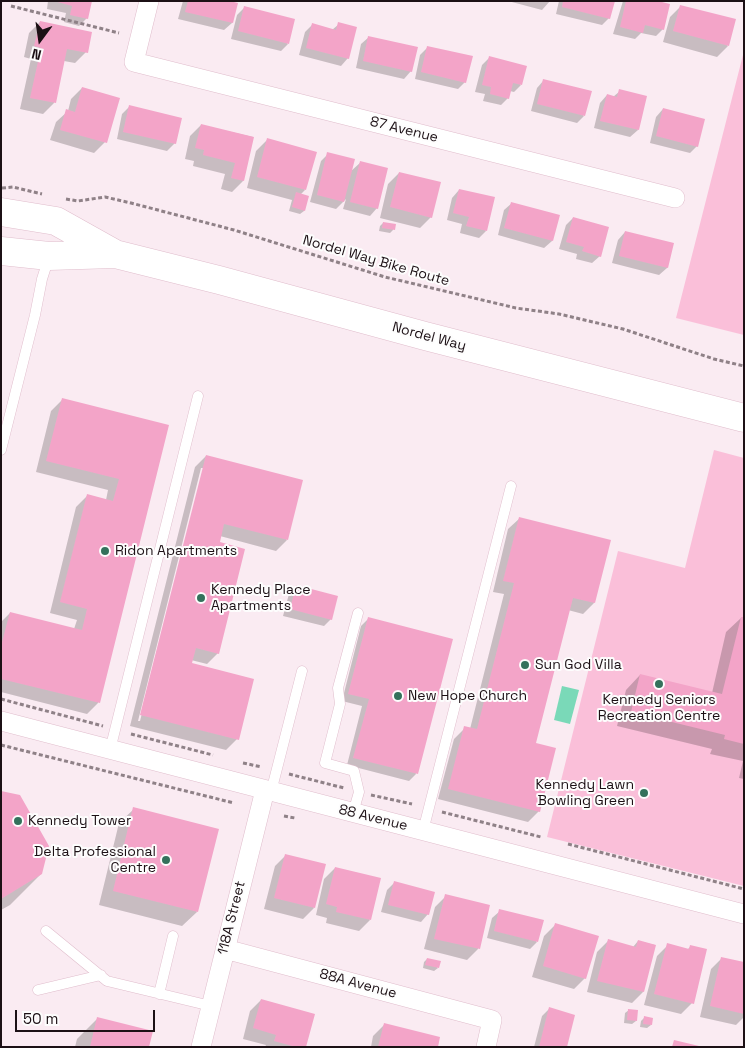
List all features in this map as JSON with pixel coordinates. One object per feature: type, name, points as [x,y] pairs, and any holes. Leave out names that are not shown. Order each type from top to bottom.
[{"type":"main road","name":"Nordel Way","points":[[1,212],[56,221],[115,254],[229,282],[425,336],[744,418]]},
{"type":"main road","name":"Nordel Way","points":[[1,251],[49,256],[115,254]]},
{"type":"street","name":"87 Avenue","points":[[149,1],[134,62],[675,198]]},
{"type":"street","name":"88 Avenue","points":[[1,722],[744,914]]},
{"type":"street","name":"118A Street","points":[[200,1047],[268,791]]},
{"type":"street","name":"88A Avenue","points":[[225,949],[492,1020],[486,1047]]},
{"type":"lane","points":[[1,450],[49,256]]},
{"type":"lane","points":[[110,750],[198,396]]},
{"type":"lane","points":[[423,831],[511,486]]},
{"type":"lane","points":[[353,813],[359,792],[354,771],[325,763],[340,704],[338,688],[358,613]]},
{"type":"lane","points":[[268,791],[302,671]]},
{"type":"lane","points":[[46,931],[107,981],[211,1006]]},
{"type":"lane","points":[[159,994],[172,936]]},
{"type":"lane","points":[[38,990],[100,976]]},
{"type":"path","points":[[12,6],[118,33]]},
{"type":"path","points":[[1,188],[12,187],[50,195]]},
{"type":"path","name":"Nordel Way Bike Route","points":[[59,197],[78,201],[106,197],[131,203],[234,230],[385,277],[506,306],[559,314],[623,329],[714,359],[744,366]]},
{"type":"path","points":[[1,698],[104,726]]},
{"type":"path","points":[[131,734],[216,756]]},
{"type":"path","points":[[1,744],[234,803]]},
{"type":"path","points":[[235,760],[262,767]]},
{"type":"path","points":[[281,772],[344,788]]},
{"type":"path","points":[[368,794],[412,804]]},
{"type":"path","points":[[442,812],[541,837]]},
{"type":"path","points":[[568,844],[744,889]]},
{"type":"shaded area","points":[[744,51],[744,335],[676,318]]},
{"type":"shaded area","points":[[714,450],[744,458],[744,886],[547,837],[618,551],[685,568]]},
{"type":"shaded area","points":[[562,686],[579,690],[570,724],[554,720]]},
{"type":"building","points":[[54,1],[92,1],[88,19],[70,15],[72,6]]},
{"type":"building","points":[[188,1],[230,1],[238,3],[233,23],[185,12]]},
{"type":"building","points":[[563,1],[615,1],[610,19],[562,7]]},
{"type":"building","points":[[626,1],[658,1],[670,4],[664,30],[645,25],[643,33],[620,27]]},
{"type":"building","points":[[680,5],[736,19],[729,46],[673,31]]},
{"type":"building","points":[[244,6],[295,19],[289,44],[238,31]]},
{"type":"building","points":[[40,21],[92,32],[88,53],[67,49],[56,103],[30,98],[41,48],[34,46]]},
{"type":"building","points":[[338,22],[357,27],[349,59],[306,48],[312,23],[336,30]]},
{"type":"building","points":[[368,36],[418,47],[412,72],[363,61]]},
{"type":"building","points":[[427,46],[473,56],[466,83],[421,72]]},
{"type":"building","points":[[489,56],[527,66],[522,85],[513,83],[509,99],[490,94],[491,87],[482,85]]},
{"type":"building","points":[[543,79],[592,91],[585,116],[537,104]]},
{"type":"building","points":[[82,87],[120,98],[107,143],[60,130],[66,109],[75,112]]},
{"type":"building","points":[[619,89],[647,96],[639,130],[600,121],[607,94],[617,97]]},
{"type":"building","points":[[129,105],[182,118],[176,144],[123,132]]},
{"type":"building","points":[[663,108],[705,119],[698,147],[656,136]]},
{"type":"building","points":[[201,124],[254,137],[244,181],[231,178],[235,163],[203,155],[204,150],[195,148]]},
{"type":"building","points":[[267,138],[317,152],[306,190],[257,177]]},
{"type":"building","points":[[327,152],[355,159],[344,202],[317,195]]},
{"type":"building","points":[[360,161],[388,168],[378,209],[350,202]]},
{"type":"building","points":[[399,172],[441,182],[432,218],[390,207]]},
{"type":"building","points":[[459,189],[495,197],[487,231],[466,226],[469,217],[453,213]]},
{"type":"building","points":[[296,192],[309,196],[305,211],[292,207]]},
{"type":"building","points":[[511,202],[560,215],[553,241],[504,228]]},
{"type":"building","points":[[573,217],[609,227],[601,257],[582,251],[584,247],[566,242]]},
{"type":"building","points":[[383,222],[396,224],[395,230],[382,228]]},
{"type":"building","points":[[625,231],[674,243],[668,268],[619,256]]},
{"type":"building","name":"Ridon Apartments","points":[[62,398],[169,425],[100,703],[1,679],[1,646],[10,612],[82,630],[87,609],[60,602],[87,494],[113,501],[119,479],[46,461]]},
{"type":"building","name":"Kennedy Place Apartments","points":[[206,455],[303,480],[288,540],[224,524],[220,542],[245,549],[219,654],[196,648],[192,663],[254,679],[239,740],[140,715]]},
{"type":"building","name":"Sun God Villa","points":[[519,517],[611,540],[595,603],[573,598],[536,743],[556,748],[540,812],[448,789],[464,726],[477,729],[514,583],[503,581]]},
{"type":"building","points":[[296,585],[338,596],[332,620],[290,609]]},
{"type":"building","name":"New Hope Church","points":[[368,617],[453,639],[418,774],[353,758],[369,699],[348,694]]},
{"type":"building","name":"Kennedy Seniors Recreation Centre","points":[[741,617],[744,617],[744,744],[724,739],[725,735],[631,712],[640,674],[722,694]]},
{"type":"building","name":"Kennedy Tower","points":[[1,791],[20,795],[49,846],[42,874],[1,899]]},
{"type":"building","name":"Delta Professional Centre","points":[[133,807],[219,829],[198,912],[113,891]]},
{"type":"building","points":[[285,854],[326,864],[315,908],[274,898]]},
{"type":"building","points":[[335,867],[381,878],[371,920],[336,912],[337,907],[326,904]]},
{"type":"building","points":[[394,881],[435,892],[429,915],[388,905]]},
{"type":"building","points":[[445,894],[490,905],[480,949],[434,939]]},
{"type":"building","points":[[499,909],[544,920],[538,942],[494,931]]},
{"type":"building","points":[[555,923],[599,936],[586,979],[543,966]]},
{"type":"building","points":[[608,939],[636,947],[638,940],[656,945],[644,992],[597,981]]},
{"type":"building","points":[[667,943],[689,949],[690,945],[707,949],[694,1004],[654,994]]},
{"type":"building","points":[[721,957],[744,962],[744,1014],[710,1006]]},
{"type":"building","points":[[427,958],[441,961],[439,968],[425,965]]},
{"type":"building","points":[[261,999],[315,1014],[306,1047],[296,1047],[274,1041],[276,1035],[253,1028]]},
{"type":"building","points":[[549,1007],[575,1015],[567,1047],[539,1047]]},
{"type":"building","points":[[628,1009],[638,1010],[637,1021],[627,1020]]},
{"type":"building","points":[[644,1016],[653,1018],[652,1025],[643,1024]]},
{"type":"building","points":[[97,1017],[153,1031],[149,1047],[90,1047]]},
{"type":"building","points":[[384,1023],[440,1037],[438,1047],[378,1047]]},
{"type":"building","points":[[674,1040],[699,1046],[699,1047],[672,1047]]},
{"type":"place","name":"Ridon Apartments","points":[[105,551]]},
{"type":"place","name":"Kennedy Place Apartments","points":[[201,598]]},
{"type":"place","name":"Sun God Villa","points":[[525,665]]},
{"type":"place","name":"Kennedy Seniors Recreation Centre","points":[[659,684]]},
{"type":"place","name":"New Hope Church","points":[[398,696]]},
{"type":"place","name":"Kennedy Lawn Bowling Green","points":[[644,793]]},
{"type":"place","name":"Kennedy Tower","points":[[18,821]]},
{"type":"place","name":"Delta Professional Centre","points":[[166,860]]}]
